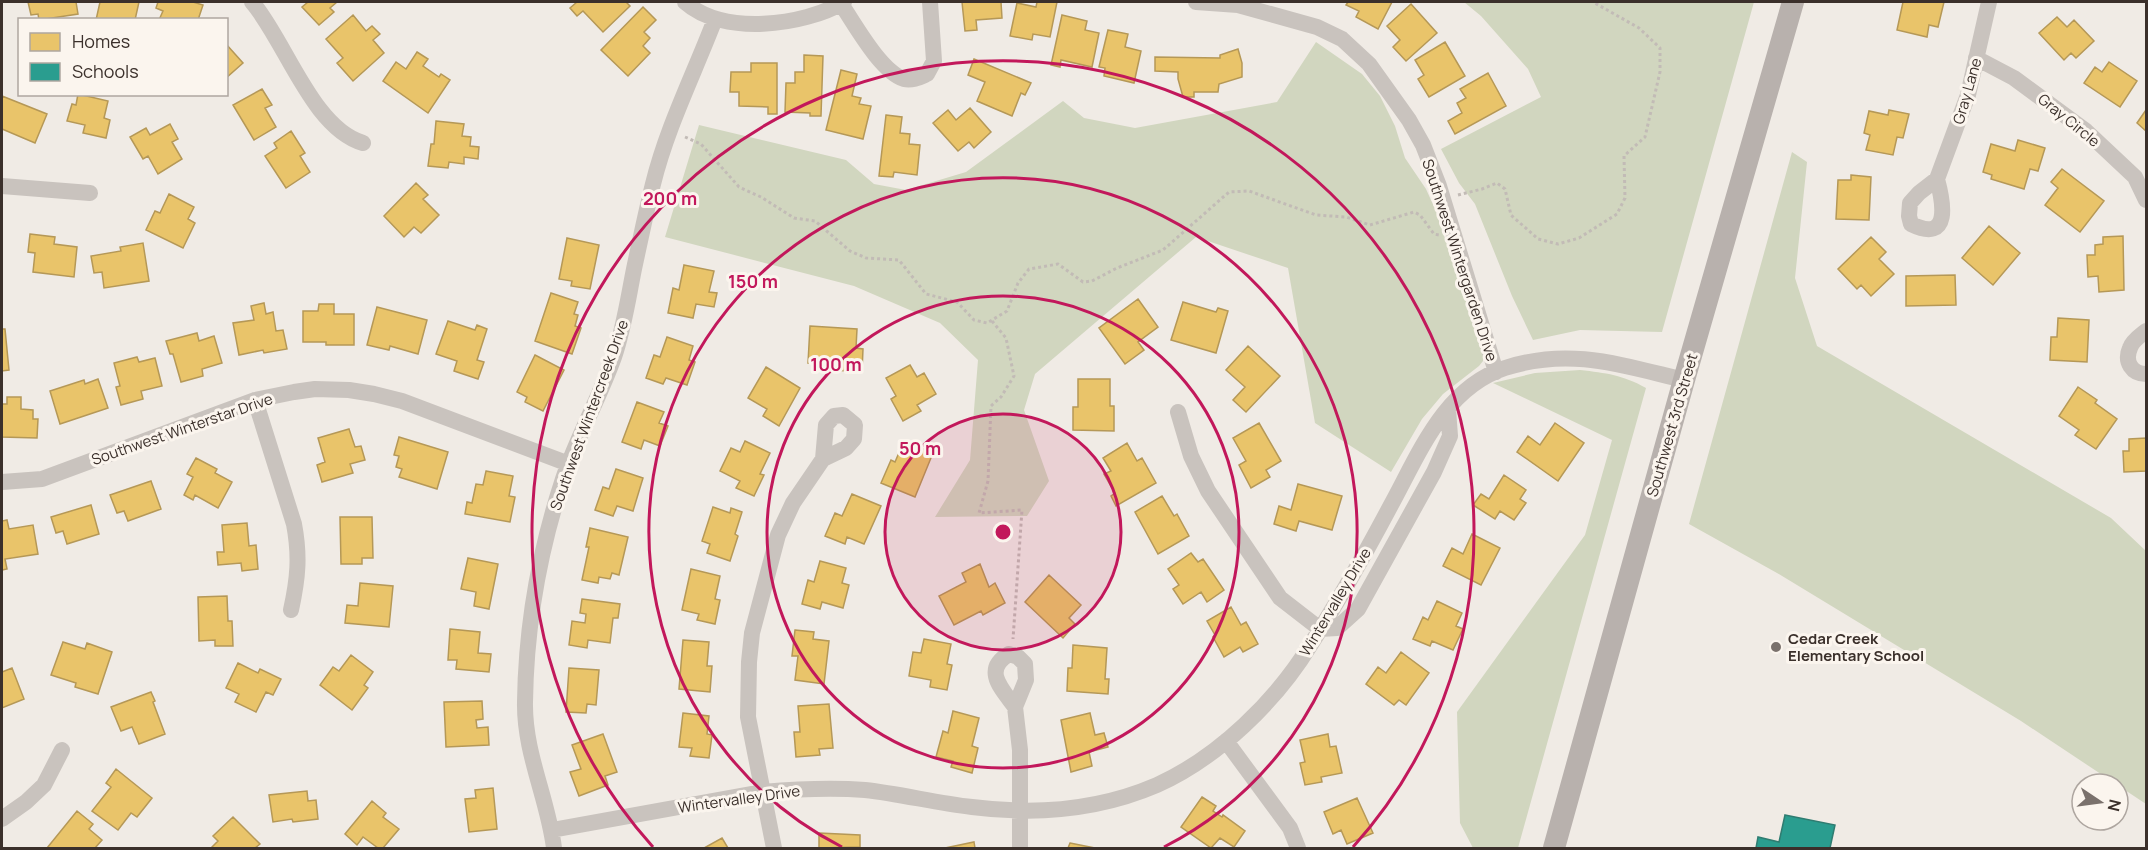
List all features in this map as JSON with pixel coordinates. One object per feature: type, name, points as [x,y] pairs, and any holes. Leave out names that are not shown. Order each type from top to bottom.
[{"type":"main road","name":"Southwest 3rd Street","points":[[1554,848],[1684,380],[1793,2]]},
{"type":"street","points":[[252,2],[266,19],[315,104],[336,127],[356,141],[363,143]]},
{"type":"street","points":[[685,2],[715,19],[760,24],[800,19],[842,3],[885,66],[905,79],[916,79],[927,74],[934,61],[930,2]]},
{"type":"street","name":"Southwest Wintergarden Drive","points":[[1197,2],[1238,5],[1317,27],[1342,39],[1370,64],[1409,120],[1423,145],[1448,213],[1496,372]]},
{"type":"street","name":"Gray Lane","points":[[1937,179],[1968,95],[1989,2]]},
{"type":"street","name":"Southwest Wintercreek Drive","points":[[554,849],[552,830],[526,735],[528,643],[537,572],[569,464],[613,358],[626,316],[653,183],[669,132],[715,19]]},
{"type":"street","name":"Gray Circle","points":[[1976,58],[2014,78],[2086,131],[2135,177],[2146,200]]},
{"type":"street","points":[[2,186],[90,193]]},
{"type":"street","points":[[2146,331],[2130,346],[2127,359],[2131,369],[2139,374],[2146,374]]},
{"type":"street","name":"Wintervalley Drive","points":[[552,830],[762,792],[793,789],[846,789],[974,808],[1020,811],[1074,809],[1117,800],[1158,784],[1205,758],[1260,711],[1311,646],[1431,429],[1458,398],[1476,383],[1496,372],[1535,361],[1568,357],[1596,359],[1684,380]]},
{"type":"street","name":"Southwest Winterstar Drive","points":[[2,482],[42,479],[255,400],[315,389],[349,390],[402,402],[569,464]]},
{"type":"street","points":[[255,400],[298,543],[299,561],[291,610]]},
{"type":"street","points":[[1178,412],[1191,456],[1208,491],[1280,598],[1320,629]]},
{"type":"street","points":[[774,849],[748,717],[747,691],[752,633],[778,535],[793,503],[823,459]]},
{"type":"street","points":[[1015,707],[998,684],[994,672],[999,660],[1008,654],[1018,657],[1025,664],[1026,680],[1015,707],[1020,750],[1020,849]]},
{"type":"street","points":[[1226,741],[1290,828],[1298,849]]},
{"type":"street","points":[[2,819],[26,802],[44,785],[62,750]]},
{"type":"path","points":[[669,132],[700,144],[740,187],[761,196],[794,218],[815,221],[850,251],[866,258],[899,260],[926,294],[957,302],[974,320],[987,323],[1007,311],[1018,283],[1029,269],[1058,264],[1083,282],[1092,281],[1117,268],[1163,250],[1229,192],[1249,190],[1316,215],[1346,217],[1370,225],[1414,212],[1420,214],[1434,234],[1440,235],[1454,196],[1497,183],[1505,189],[1511,215],[1538,239],[1558,244],[1579,238],[1617,214],[1625,198],[1624,156],[1645,137],[1660,72],[1660,48],[1639,28],[1593,2]]},
{"type":"path","points":[[992,321],[1006,338],[1014,376],[1001,397],[991,406],[988,481],[979,513],[1022,510],[1012,655]]},
{"type":"green space","points":[[1464,2],[1754,2],[1662,332],[1580,330],[1533,340],[1512,296],[1475,204],[1459,183],[1441,149],[1541,97],[1528,69],[1481,16]]},
{"type":"green space","points":[[1316,42],[1362,74],[1380,96],[1395,126],[1405,158],[1426,189],[1435,209],[1483,352],[1483,361],[1479,366],[1443,394],[1422,419],[1391,472],[1315,423],[1288,268],[1196,237],[1035,374],[1024,410],[1049,481],[1027,516],[935,517],[970,460],[978,360],[940,323],[854,286],[665,237],[699,125],[846,160],[874,184],[906,190],[966,172],[1063,101],[1084,118],[1135,128],[1277,102]]},
{"type":"green space","points":[[1792,152],[1807,162],[1795,278],[1817,346],[2111,518],[2146,551],[2146,804],[2130,793],[2130,772],[2098,772],[2021,721],[1777,573],[1689,524]]},
{"type":"green space","points":[[1580,370],[1614,375],[1646,388],[1518,848],[1473,848],[1460,823],[1457,712],[1585,535],[1612,440],[1493,383],[1535,373]]},
{"type":"building: Homes","points":[[28,2],[76,2],[78,14],[52,18],[39,18],[38,14],[31,15]]},
{"type":"building: Homes","points":[[100,2],[139,2],[135,18],[96,18]]},
{"type":"building: Homes","points":[[158,2],[193,2],[203,5],[199,18],[160,18],[163,11],[156,8]]},
{"type":"building: Homes","points":[[308,2],[337,2],[330,8],[334,12],[319,25],[302,7]]},
{"type":"building: Homes","points":[[577,2],[626,2],[630,6],[603,32],[583,11],[577,16],[570,8]]},
{"type":"building: Homes","points":[[962,2],[1001,2],[1002,18],[976,20],[977,30],[965,31]]},
{"type":"building: Homes","points":[[1037,2],[1057,2],[1050,37],[1033,34],[1032,40],[1010,36],[1017,3],[1036,7]]},
{"type":"building: Homes","points":[[1348,2],[1392,2],[1378,29],[1356,17],[1359,11],[1346,5]]},
{"type":"building: Homes","points":[[1903,2],[1944,2],[1938,27],[1929,25],[1927,37],[1897,30]]},
{"type":"building: Homes","points":[[1411,4],[1437,33],[1406,61],[1393,47],[1400,40],[1387,26]]},
{"type":"building: Homes","points":[[643,7],[656,20],[644,32],[650,38],[643,46],[650,53],[628,76],[601,50]]},
{"type":"building: Homes","points":[[353,15],[366,31],[372,26],[380,34],[373,40],[384,53],[353,81],[337,63],[343,58],[326,39]]},
{"type":"building: Homes","points":[[1062,15],[1087,21],[1085,30],[1099,33],[1092,67],[1061,60],[1060,67],[1051,65]]},
{"type":"building: Homes","points":[[2057,17],[2067,27],[2074,20],[2094,41],[2076,58],[2071,53],[2064,60],[2039,33]]},
{"type":"building: Homes","points":[[1108,30],[1128,34],[1125,47],[1141,51],[1134,83],[1104,76],[1105,68],[1099,67]]},
{"type":"building: Homes","points":[[1445,42],[1465,76],[1429,97],[1418,79],[1424,75],[1415,60]]},
{"type":"building: Homes","points":[[228,46],[243,63],[228,76]]},
{"type":"building: Homes","points":[[1238,49],[1242,63],[1242,77],[1219,84],[1218,92],[1194,92],[1194,97],[1183,97],[1178,72],[1155,71],[1155,57],[1220,58],[1220,55]]},
{"type":"building: Homes","points":[[417,52],[428,59],[423,66],[439,77],[441,74],[450,80],[428,113],[383,81],[396,62],[406,69]]},
{"type":"building: Homes","points":[[804,55],[823,56],[821,116],[785,112],[786,83],[795,83],[795,72],[804,72]]},
{"type":"building: Homes","points":[[974,59],[1031,83],[1025,95],[1021,93],[1012,116],[977,101],[985,82],[968,75]]},
{"type":"building: Homes","points":[[2109,62],[2137,81],[2120,107],[2084,83],[2095,67],[2102,72]]},
{"type":"building: Homes","points":[[751,63],[777,63],[777,114],[768,114],[768,107],[739,106],[739,92],[730,92],[731,72],[751,72]]},
{"type":"building: Homes","points":[[841,70],[857,74],[852,96],[861,98],[859,104],[871,106],[863,139],[826,130]]},
{"type":"building: Homes","points":[[1488,73],[1506,106],[1455,134],[1448,121],[1462,113],[1457,103],[1466,98],[1460,89]]},
{"type":"building: Homes","points":[[262,89],[272,105],[265,108],[276,127],[254,140],[233,105]]},
{"type":"building: Homes","points":[[2,96],[47,114],[35,143],[2,129]]},
{"type":"building: Homes","points":[[78,96],[108,101],[104,118],[110,120],[106,138],[83,133],[85,125],[67,121],[72,104],[76,105]]},
{"type":"building: Homes","points":[[970,108],[991,132],[974,148],[969,142],[958,151],[933,123],[948,110],[956,120]]},
{"type":"building: Homes","points":[[1889,110],[1909,114],[1903,138],[1897,137],[1893,155],[1866,150],[1870,135],[1864,133],[1869,111],[1888,115]]},
{"type":"building: Homes","points":[[2146,110],[2146,131],[2137,123]]},
{"type":"building: Homes","points":[[886,115],[902,117],[900,133],[910,134],[909,144],[920,145],[917,175],[894,172],[893,177],[879,176]]},
{"type":"building: Homes","points":[[436,121],[464,124],[462,136],[471,137],[470,146],[479,147],[478,159],[464,157],[464,164],[449,162],[448,168],[428,166],[431,144],[434,144]]},
{"type":"building: Homes","points":[[170,124],[178,139],[172,142],[182,159],[158,174],[148,156],[143,159],[130,137],[146,128],[150,135]]},
{"type":"building: Homes","points":[[291,131],[305,153],[300,156],[310,172],[286,188],[265,156],[277,148],[274,143]]},
{"type":"building: Homes","points":[[2018,140],[2045,148],[2038,171],[2030,169],[2024,189],[1991,179],[1992,175],[1983,172],[1991,144],[2015,151]]},
{"type":"building: Homes","points":[[2062,169],[2104,201],[2080,232],[2045,205],[2058,188],[2051,182]]},
{"type":"building: Homes","points":[[1851,175],[1871,177],[1869,220],[1836,219],[1838,180],[1851,180]]},
{"type":"building: Homes","points":[[416,183],[428,195],[423,199],[439,215],[421,233],[414,227],[404,237],[384,216]]},
{"type":"building: Homes","points":[[169,194],[194,207],[188,219],[195,223],[183,248],[146,230],[155,211],[160,213]]},
{"type":"building: Homes","points":[[1989,226],[2020,253],[1993,285],[1962,258]]},
{"type":"building: Homes","points":[[30,234],[55,237],[54,244],[77,247],[74,277],[33,272],[35,253],[28,252]]},
{"type":"building: Homes","points":[[2123,236],[2124,290],[2099,292],[2098,276],[2088,277],[2087,255],[2095,255],[2095,245],[2103,244],[2103,237]]},
{"type":"building: Homes","points":[[1871,237],[1886,252],[1879,259],[1894,274],[1871,296],[1861,285],[1857,289],[1838,269]]},
{"type":"building: Homes","points":[[567,238],[599,245],[590,289],[571,286],[572,281],[559,279]]},
{"type":"building: Homes","points":[[143,243],[149,281],[104,288],[102,272],[94,273],[91,256],[121,251],[120,247]]},
{"type":"building: Homes","points":[[684,265],[714,271],[709,292],[717,293],[714,307],[696,304],[693,318],[668,313],[673,288],[679,290]]},
{"type":"building: Homes","points":[[1955,275],[1956,305],[1906,306],[1906,276]]},
{"type":"building: Homes","points":[[551,293],[578,302],[574,314],[578,315],[575,326],[581,328],[572,354],[535,341]]},
{"type":"building: Homes","points":[[1138,299],[1158,327],[1138,342],[1144,350],[1125,364],[1099,328]]},
{"type":"building: Homes","points":[[1183,302],[1216,312],[1218,308],[1228,311],[1216,353],[1171,340]]},
{"type":"building: Homes","points":[[264,303],[266,314],[273,312],[276,331],[283,330],[287,349],[264,353],[263,350],[239,355],[233,323],[254,320],[251,306]]},
{"type":"building: Homes","points":[[319,304],[334,304],[334,314],[354,314],[354,345],[303,342],[303,311],[318,311]]},
{"type":"building: Homes","points":[[377,307],[427,320],[418,354],[390,346],[389,350],[367,345]]},
{"type":"building: Homes","points":[[2058,318],[2089,320],[2087,362],[2050,360],[2051,337],[2057,337]]},
{"type":"building: Homes","points":[[448,321],[475,330],[477,325],[487,329],[477,360],[484,362],[478,379],[454,371],[457,361],[436,354]]},
{"type":"building: Homes","points":[[810,326],[857,329],[856,348],[863,349],[862,372],[834,370],[835,365],[808,363]]},
{"type":"building: Homes","points":[[2,329],[5,329],[9,370],[2,371]]},
{"type":"building: Homes","points":[[197,333],[199,341],[214,336],[222,363],[202,369],[203,376],[181,382],[173,354],[170,354],[166,341]]},
{"type":"building: Homes","points":[[667,337],[693,346],[689,360],[695,362],[687,385],[666,378],[663,384],[646,378],[654,355],[660,357]]},
{"type":"building: Homes","points":[[1248,346],[1280,376],[1246,412],[1233,400],[1245,387],[1226,370]]},
{"type":"building: Homes","points":[[535,355],[564,370],[543,411],[525,402],[527,397],[517,392]]},
{"type":"building: Homes","points":[[137,357],[139,362],[155,358],[162,386],[141,391],[143,399],[121,405],[116,387],[120,386],[114,363]]},
{"type":"building: Homes","points":[[910,365],[917,377],[924,373],[936,394],[917,405],[921,411],[903,421],[891,399],[896,396],[886,378]]},
{"type":"building: Homes","points":[[766,367],[800,388],[779,426],[763,416],[767,409],[748,398]]},
{"type":"building: Homes","points":[[98,379],[108,408],[60,424],[50,391],[84,380],[85,384]]},
{"type":"building: Homes","points":[[1078,379],[1110,379],[1110,406],[1114,406],[1114,431],[1073,430],[1073,407],[1078,407]]},
{"type":"building: Homes","points":[[2078,387],[2097,400],[2095,403],[2117,419],[2096,449],[2075,435],[2079,430],[2059,416]]},
{"type":"building: Homes","points":[[7,397],[21,397],[21,409],[33,410],[33,419],[38,419],[37,438],[2,437],[2,404],[7,404]]},
{"type":"building: Homes","points":[[637,402],[664,412],[659,423],[668,426],[660,446],[644,440],[641,449],[622,442]]},
{"type":"building: Homes","points":[[1259,423],[1281,461],[1266,470],[1270,477],[1251,488],[1239,465],[1246,461],[1233,438]]},
{"type":"building: Homes","points":[[1555,423],[1584,443],[1558,481],[1517,452],[1528,436],[1540,445]]},
{"type":"building: Homes","points":[[349,429],[355,447],[361,446],[365,460],[350,464],[353,473],[322,482],[317,465],[325,462],[318,438]]},
{"type":"building: Homes","points":[[399,437],[448,452],[437,489],[399,477],[402,469],[396,467],[399,456],[394,455]]},
{"type":"building: Homes","points":[[2146,438],[2146,471],[2124,472],[2123,451],[2129,451],[2129,439]]},
{"type":"building: Homes","points":[[745,441],[770,453],[760,474],[764,475],[754,496],[736,488],[740,481],[720,471],[731,448],[740,452]]},
{"type":"building: Homes","points":[[904,441],[933,453],[915,497],[881,483],[891,460],[895,462]]},
{"type":"building: Homes","points":[[1127,443],[1137,461],[1142,458],[1156,483],[1116,506],[1111,496],[1115,493],[1104,474],[1111,471],[1103,458]]},
{"type":"building: Homes","points":[[196,458],[217,469],[215,473],[232,482],[218,508],[195,495],[193,500],[184,495],[193,477],[187,474]]},
{"type":"building: Homes","points":[[616,469],[643,478],[633,511],[617,506],[613,516],[595,510],[603,487],[609,489]]},
{"type":"building: Homes","points":[[486,471],[513,476],[509,496],[515,497],[510,522],[465,514],[467,502],[472,503],[476,484],[483,485]]},
{"type":"building: Homes","points":[[1504,475],[1526,490],[1520,499],[1526,503],[1514,520],[1500,511],[1495,519],[1473,505],[1481,494],[1489,499]]},
{"type":"building: Homes","points":[[151,481],[161,509],[128,521],[124,511],[117,513],[110,495]]},
{"type":"building: Homes","points":[[1298,484],[1342,496],[1332,530],[1299,521],[1296,531],[1274,524],[1279,506],[1291,510]]},
{"type":"building: Homes","points":[[852,494],[881,506],[864,544],[847,537],[845,544],[825,536],[835,513],[842,516]]},
{"type":"building: Homes","points":[[1162,496],[1174,516],[1177,514],[1189,536],[1158,554],[1135,512]]},
{"type":"building: Homes","points":[[91,505],[99,534],[67,544],[63,531],[56,533],[51,517]]},
{"type":"building: Homes","points":[[713,507],[730,513],[731,508],[742,512],[735,534],[738,536],[730,561],[707,553],[710,544],[702,541]]},
{"type":"building: Homes","points":[[340,517],[372,517],[373,558],[362,558],[362,564],[341,564]]},
{"type":"building: Homes","points":[[7,520],[9,529],[33,525],[38,554],[5,559],[7,569],[2,570],[2,521]]},
{"type":"building: Homes","points":[[247,523],[249,546],[256,545],[258,569],[242,571],[241,563],[218,565],[217,552],[224,552],[222,525]]},
{"type":"building: Homes","points":[[590,528],[628,537],[619,575],[612,573],[610,579],[599,577],[598,583],[582,580],[589,547],[586,547]]},
{"type":"building: Homes","points":[[1472,534],[1500,548],[1481,585],[1443,566],[1452,548],[1463,554]]},
{"type":"building: Homes","points":[[1191,553],[1198,562],[1203,559],[1224,590],[1207,602],[1201,592],[1183,604],[1173,589],[1179,585],[1168,569]]},
{"type":"building: Homes","points":[[468,558],[498,564],[489,609],[474,606],[476,592],[461,589]]},
{"type":"building: Homes","points":[[820,561],[846,568],[842,583],[849,585],[843,608],[822,602],[820,609],[802,604],[808,580],[814,582]]},
{"type":"building: Homes","points":[[980,564],[989,587],[995,583],[1005,603],[983,615],[981,611],[954,625],[939,596],[966,582],[962,573]]},
{"type":"building: Homes","points":[[691,569],[720,576],[715,599],[720,600],[715,624],[697,620],[699,614],[682,610]]},
{"type":"building: Homes","points":[[1049,575],[1081,605],[1069,618],[1075,624],[1063,638],[1025,602]]},
{"type":"building: Homes","points":[[360,583],[393,586],[389,627],[345,623],[347,605],[358,606]]},
{"type":"building: Homes","points":[[227,596],[228,621],[232,621],[233,646],[215,646],[215,640],[199,641],[198,597]]},
{"type":"building: Homes","points":[[582,599],[620,604],[618,618],[613,618],[610,643],[588,640],[587,648],[569,645],[572,621],[585,623],[586,614],[580,613]]},
{"type":"building: Homes","points":[[1437,601],[1462,613],[1456,626],[1463,629],[1453,650],[1432,641],[1430,646],[1413,639],[1423,617],[1428,620]]},
{"type":"building: Homes","points":[[1231,607],[1241,625],[1246,622],[1258,644],[1243,652],[1240,647],[1224,657],[1207,621]]},
{"type":"building: Homes","points":[[450,629],[480,632],[478,653],[491,654],[489,672],[456,669],[457,660],[448,660]]},
{"type":"building: Homes","points":[[795,630],[814,632],[813,639],[829,641],[824,684],[795,680],[798,656],[792,656]]},
{"type":"building: Homes","points":[[924,639],[951,644],[947,664],[952,665],[947,690],[930,687],[931,680],[909,676],[913,652],[921,653]]},
{"type":"building: Homes","points":[[683,640],[709,642],[707,666],[712,666],[710,692],[679,689]]},
{"type":"building: Homes","points":[[63,642],[85,649],[87,643],[112,652],[98,694],[75,687],[76,683],[51,675]]},
{"type":"building: Homes","points":[[1073,645],[1107,648],[1105,679],[1109,679],[1108,694],[1067,691],[1068,668],[1072,668]]},
{"type":"building: Homes","points":[[1401,652],[1429,673],[1406,705],[1399,700],[1394,705],[1366,684],[1378,667],[1386,673]]},
{"type":"building: Homes","points":[[351,655],[373,672],[364,685],[368,688],[352,710],[320,685],[333,667],[339,671]]},
{"type":"building: Homes","points":[[238,663],[258,673],[260,669],[281,679],[273,695],[266,692],[256,712],[235,702],[239,694],[226,688]]},
{"type":"building: Homes","points":[[12,668],[24,699],[2,708],[2,672]]},
{"type":"building: Homes","points":[[569,668],[599,670],[596,705],[587,704],[586,713],[566,712]]},
{"type":"building: Homes","points":[[151,692],[165,734],[139,744],[132,727],[121,731],[111,707]]},
{"type":"building: Homes","points":[[482,701],[483,719],[476,720],[477,728],[488,727],[489,745],[446,747],[444,702]]},
{"type":"building: Homes","points":[[829,704],[833,748],[819,749],[820,755],[796,757],[794,732],[800,732],[798,706]]},
{"type":"building: Homes","points":[[953,711],[979,718],[972,746],[978,748],[972,773],[951,767],[953,761],[936,757],[943,731],[948,733]]},
{"type":"building: Homes","points":[[683,713],[709,716],[707,734],[712,735],[709,758],[690,756],[692,748],[679,747]]},
{"type":"building: Homes","points":[[1090,713],[1095,735],[1104,733],[1108,747],[1089,752],[1092,766],[1071,772],[1061,720]]},
{"type":"building: Homes","points":[[603,734],[617,772],[605,776],[608,785],[579,796],[570,772],[581,769],[572,745]]},
{"type":"building: Homes","points":[[1328,734],[1330,747],[1336,746],[1342,773],[1321,777],[1322,782],[1305,785],[1300,763],[1305,762],[1300,740]]},
{"type":"building: Homes","points":[[116,769],[152,798],[137,817],[131,813],[118,830],[92,811],[111,787],[106,783]]},
{"type":"building: Homes","points":[[493,788],[497,829],[469,832],[465,799],[476,798],[475,790]]},
{"type":"building: Homes","points":[[307,791],[308,801],[316,800],[318,819],[273,822],[269,795]]},
{"type":"building: Homes","points":[[1202,797],[1216,806],[1213,811],[1222,817],[1223,815],[1245,831],[1234,847],[1220,838],[1211,848],[1181,827]]},
{"type":"building: Homes","points":[[1357,798],[1373,833],[1347,844],[1341,830],[1333,834],[1324,812]]},
{"type":"building: Homes","points":[[372,801],[386,813],[383,817],[399,829],[383,848],[378,848],[363,837],[357,845],[345,834]]},
{"type":"building: Homes","points":[[77,811],[93,824],[89,829],[102,840],[95,848],[47,848]]},
{"type":"building: Homes","points":[[233,817],[260,844],[255,848],[211,848],[218,841],[213,836]]},
{"type":"building: Homes","points":[[819,833],[860,835],[860,847],[819,848]]},
{"type":"building: Homes","points":[[722,838],[728,848],[704,848]]},
{"type":"building: Homes","points":[[974,842],[975,848],[945,848]]},
{"type":"building: Homes","points":[[1070,843],[1095,848],[1068,848]]},
{"type":"building: Schools","points":[[1785,815],[1835,825],[1830,848],[1756,848],[1758,837],[1779,842]]},
{"type":"place","name":"Cedar Creek Elementary School","points":[[1776,647]]}]
